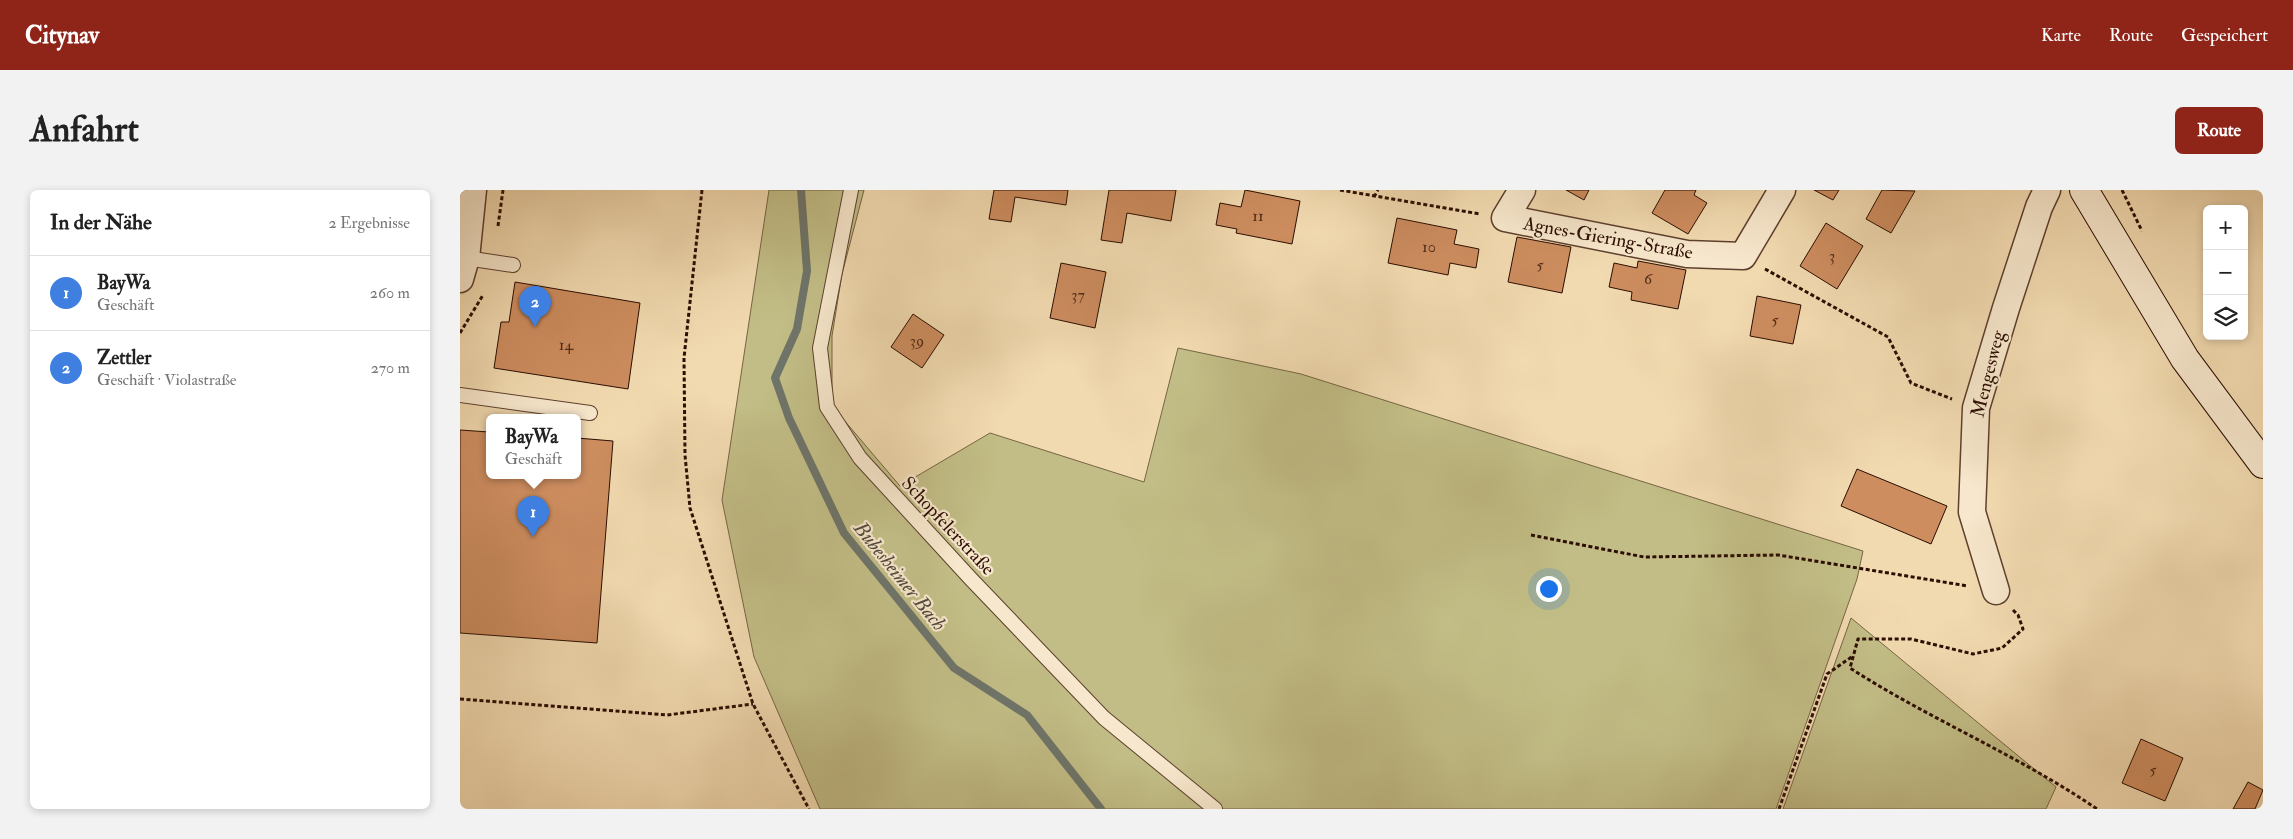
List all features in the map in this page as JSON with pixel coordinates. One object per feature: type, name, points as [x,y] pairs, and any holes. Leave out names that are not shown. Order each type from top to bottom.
[{"type":"main road","points":[[2084,190],[2185,359],[2263,464]]},
{"type":"street","points":[[463,259],[473,190]]},
{"type":"street","name":"Agnes-Giering-Straße","points":[[1522,190],[1506,218],[1687,254],[1742,256]]},
{"type":"street","points":[[1742,256],[1782,190]]},
{"type":"street","name":"Mengesweg","points":[[1996,591],[1972,512],[1976,408],[2015,280],[2046,190]]},
{"type":"lane","name":"Schopfelerstraße","points":[[851,190],[842,228],[820,348],[827,407],[860,458],[977,585],[1104,718],[1215,809]]},
{"type":"lane","points":[[463,259],[513,265]]},
{"type":"lane","points":[[460,394],[590,413]]},
{"type":"path","points":[[702,190],[684,358],[685,455],[690,508],[753,704],[809,809]]},
{"type":"path","points":[[1340,190],[1506,218]]},
{"type":"path","points":[[1374,197],[1378,190]]},
{"type":"path","points":[[2122,190],[2147,239]]},
{"type":"path","points":[[1742,256],[1888,337],[1911,383],[1976,408]]},
{"type":"path","points":[[1531,535],[1644,557],[1778,554],[1996,591],[2018,615],[2023,629],[2002,648],[1973,654],[1910,639],[1858,639],[1850,668],[1885,691],[1940,718],[2060,783],[2097,809]]},
{"type":"path","points":[[1779,809],[1828,674],[1853,656]]},
{"type":"path","points":[[460,699],[667,715],[753,704]]},
{"type":"shaded area","points":[[769,190],[864,190],[842,274],[832,336],[832,406],[900,486],[990,433],[1144,482],[1178,348],[1301,374],[1863,551],[1857,579],[1776,809],[820,809],[754,657],[722,500]]},
{"type":"shaded area","points":[[1851,618],[2056,787],[2046,809],[1783,809]]},
{"type":"building","points":[[994,190],[1068,190],[1066,205],[1015,197],[1011,222],[989,219]]},
{"type":"building","points":[[1109,190],[1176,190],[1171,221],[1127,213],[1122,243],[1101,240]]},
{"type":"building","points":[[1245,190],[1300,201],[1292,244],[1236,233],[1237,229],[1216,225],[1220,203],[1241,207]]},
{"type":"building","points":[[1566,190],[1589,190],[1584,200]]},
{"type":"building","points":[[1665,190],[1696,190],[1694,195],[1707,203],[1688,234],[1652,213]]},
{"type":"building","points":[[1814,190],[1839,190],[1833,200]]},
{"type":"building","points":[[1882,190],[1915,191],[1891,233],[1866,219]]},
{"type":"building","points":[[1397,218],[1457,230],[1454,244],[1479,249],[1476,268],[1450,263],[1448,275],[1388,263]]},
{"type":"building","points":[[1826,223],[1863,246],[1837,289],[1800,266]]},
{"type":"building","points":[[1517,237],[1571,247],[1562,293],[1508,282]]},
{"type":"building","points":[[1638,261],[1686,270],[1678,309],[1631,300],[1632,292],[1609,287],[1614,263],[1637,268]]},
{"type":"building","points":[[1061,263],[1106,272],[1095,328],[1050,318]]},
{"type":"building","points":[[515,282],[640,303],[628,389],[494,368],[501,322],[509,322]]},
{"type":"building","points":[[1757,296],[1801,305],[1793,344],[1750,336]]},
{"type":"building","points":[[913,314],[944,335],[922,368],[891,347]]},
{"type":"building","points":[[460,430],[486,432],[486,479],[581,479],[581,438],[613,441],[597,643],[460,633]]},
{"type":"building","points":[[1857,469],[1947,506],[1931,544],[1841,506]]},
{"type":"building","points":[[2141,739],[2183,758],[2165,801],[2122,783]]},
{"type":"building","points":[[2248,782],[2263,790],[2255,809],[2233,809]]},
{"type":"waterway","name":"Bubesheimer Bach","points":[[801,190],[807,271],[797,329],[775,378],[789,418],[844,533],[954,668],[1027,715],[1101,809]]},
{"type":"place","name":"Zettler","points":[[535,327]]},
{"type":"place","name":"BayWa","points":[[533,537]]}]
